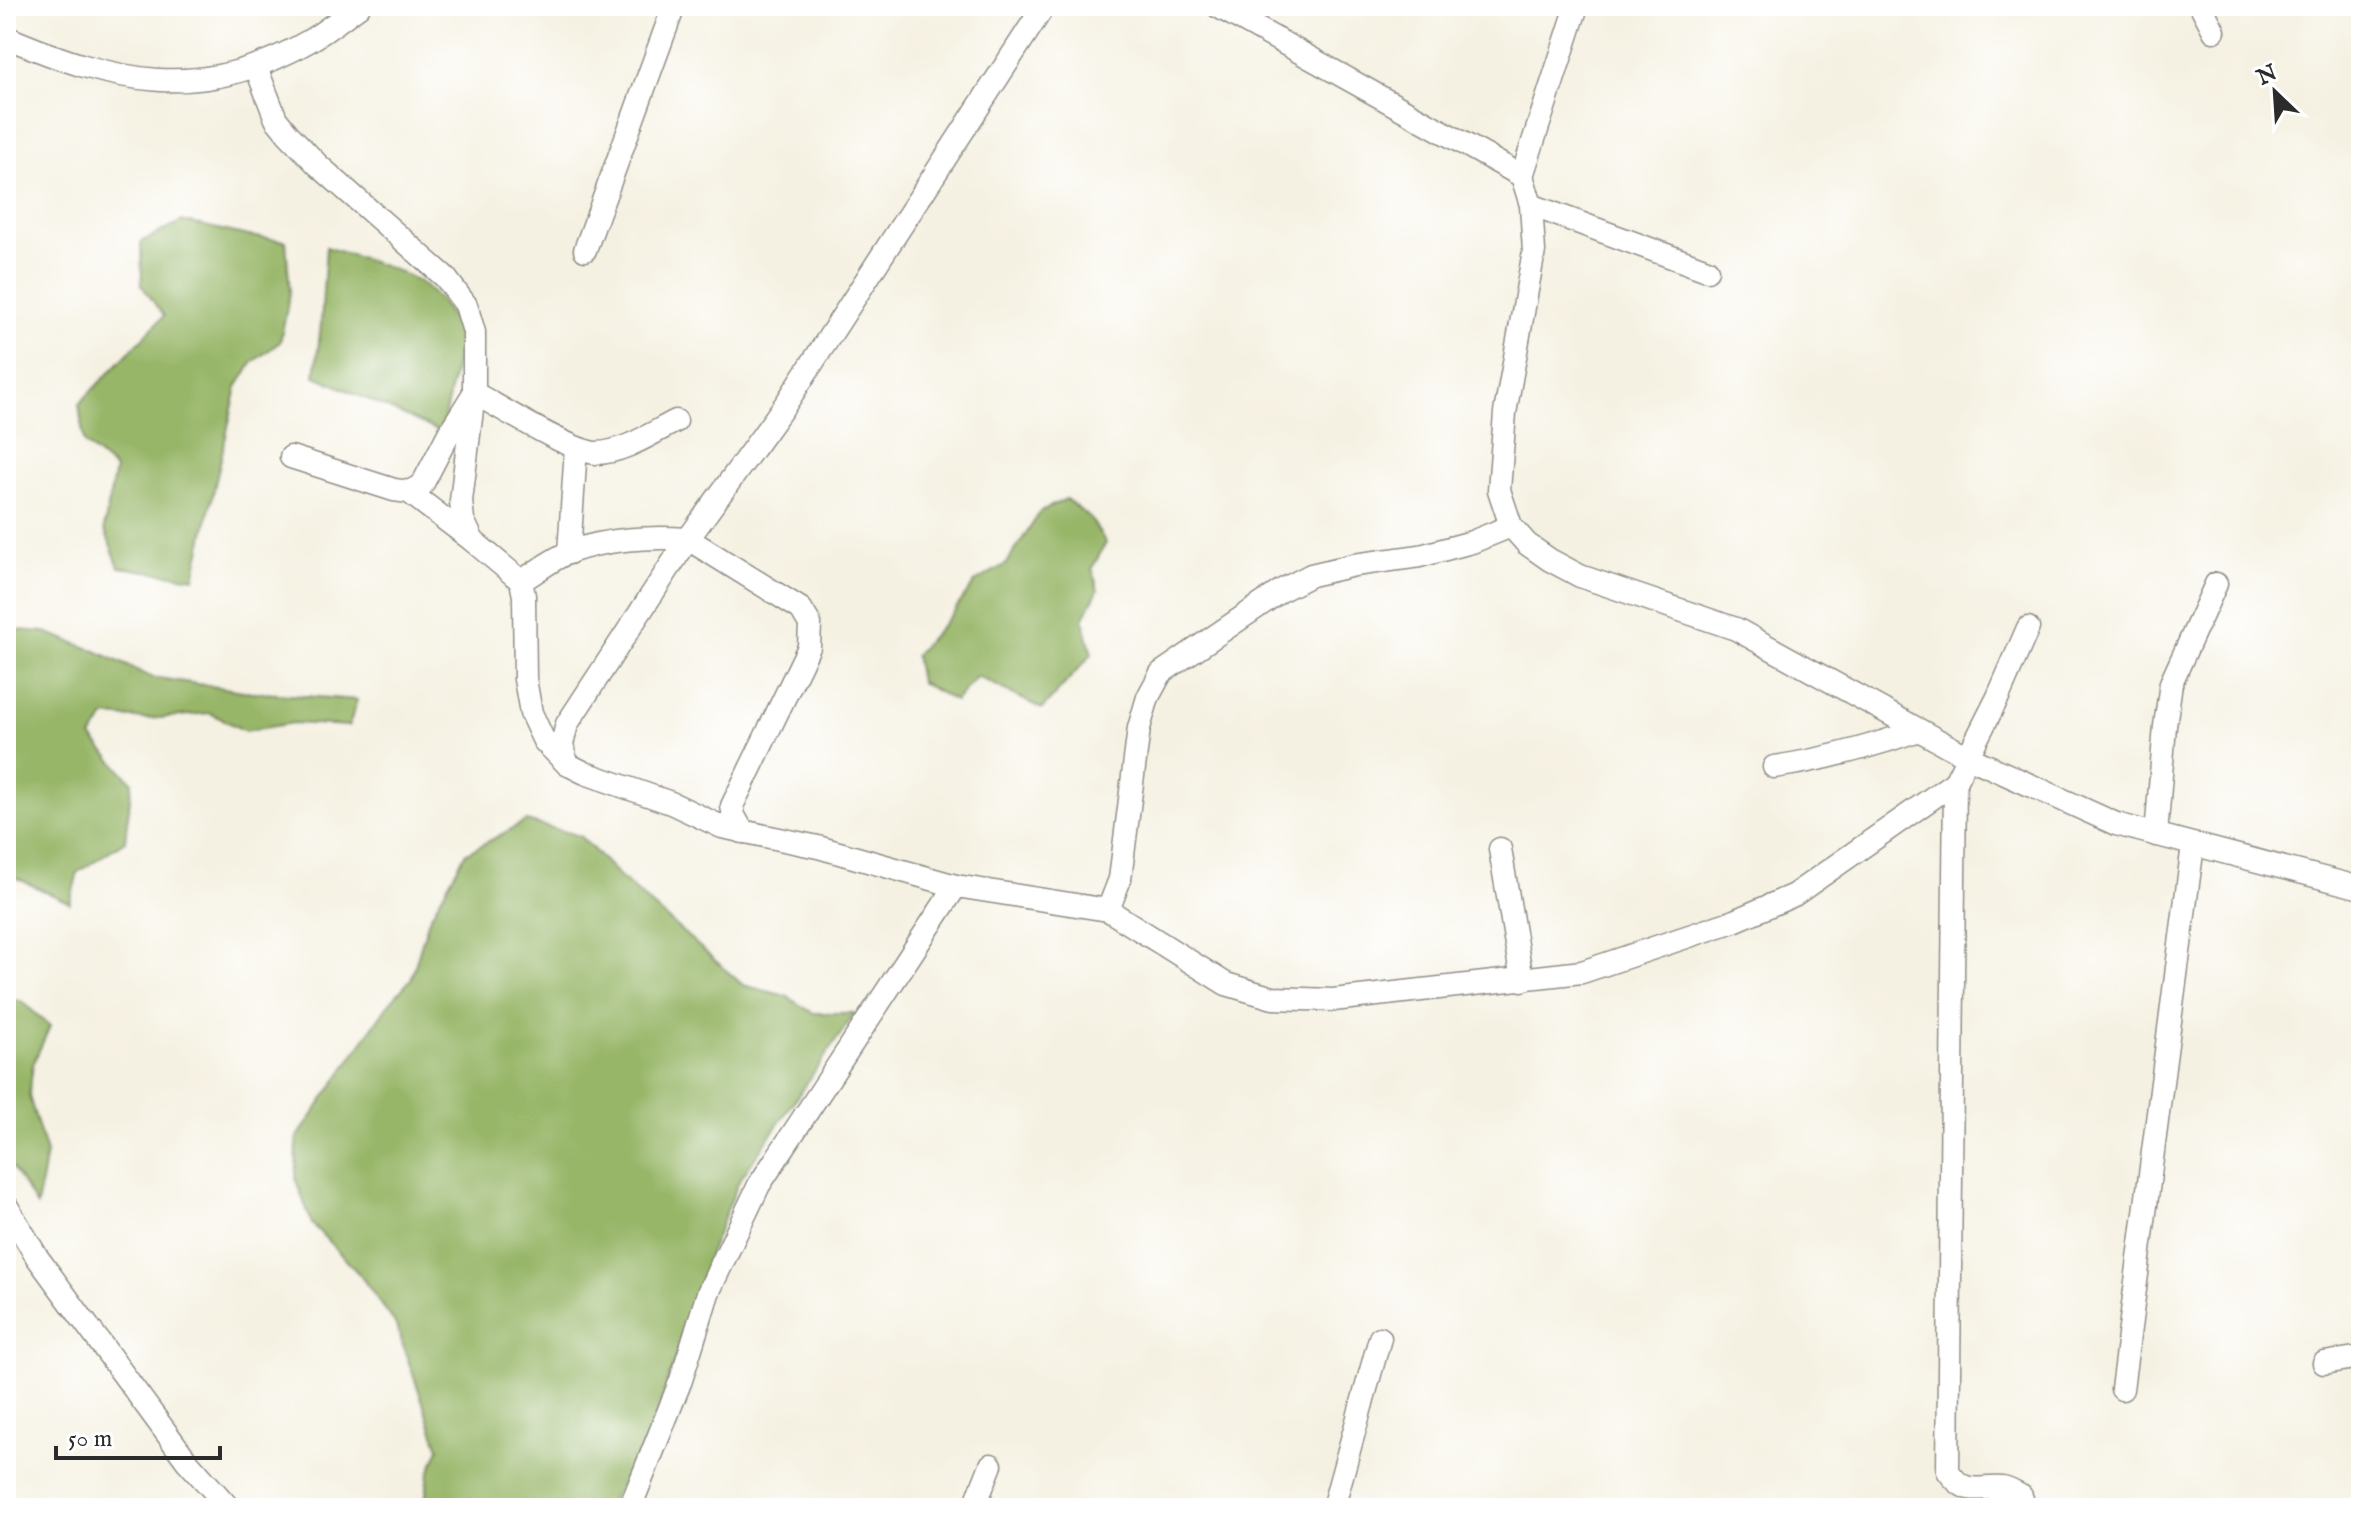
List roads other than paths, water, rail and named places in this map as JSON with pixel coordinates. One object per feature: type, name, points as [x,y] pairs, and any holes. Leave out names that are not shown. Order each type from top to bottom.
[{"type":"street","points":[[6,37],[66,63],[150,81],[207,80],[256,67],[309,41],[359,6]]},
{"type":"street","points":[[585,250],[674,6]]},
{"type":"street","points":[[567,764],[562,744],[567,724],[688,539],[787,402],[1044,6]]},
{"type":"street","points":[[1217,6],[1522,176]]},
{"type":"street","points":[[1577,6],[1522,176],[1531,205],[1534,251],[1500,456],[1499,490],[1511,526],[1527,544],[1580,576],[1736,629],[1916,731],[2116,824],[2361,888]]},
{"type":"street","points":[[2201,6],[2214,31]]},
{"type":"street","points":[[256,67],[276,119],[289,135],[318,165],[445,277],[466,305],[474,332],[474,393],[461,501],[463,520],[473,541]]},
{"type":"street","points":[[1531,205],[1707,270]]},
{"type":"street","points":[[474,393],[576,448],[595,453],[619,449],[676,421]]},
{"type":"street","points":[[409,492],[422,485],[474,393]]},
{"type":"street","points":[[569,553],[576,448]]},
{"type":"street","points":[[291,457],[409,492],[521,581],[525,679],[531,713],[544,741],[567,764],[671,803],[722,827],[818,847],[956,886],[1108,910],[1226,984],[1273,998],[1333,1000],[1582,972],[1734,921],[1794,895],[1955,782]]},
{"type":"street","points":[[1108,910],[1120,879],[1139,728],[1148,697],[1161,673],[1282,590],[1311,575],[1354,565],[1420,556],[1472,542],[1511,526]]},
{"type":"street","points":[[521,581],[569,553],[614,542],[667,537],[688,539],[801,609],[810,624],[809,647],[735,797],[732,806],[734,816],[743,832]]},
{"type":"street","points":[[2156,835],[2171,683],[2216,584]]},
{"type":"street","points":[[2025,1508],[2021,1496],[2006,1488],[1972,1490],[1956,1482],[1948,1471],[1955,782],[2028,628]]},
{"type":"street","points":[[1774,767],[1873,746],[1916,731]]},
{"type":"street","points":[[2122,1389],[2193,845]]},
{"type":"street","points":[[1500,849],[1522,980]]},
{"type":"street","points":[[630,1508],[681,1380],[708,1293],[759,1185],[956,886]]},
{"type":"street","points":[[6,1205],[37,1257],[74,1308],[187,1461],[229,1508]]},
{"type":"street","points":[[1333,1508],[1380,1338]]},
{"type":"street","points":[[2324,1363],[2361,1357]]},
{"type":"street","points":[[974,1508],[991,1465]]}]
